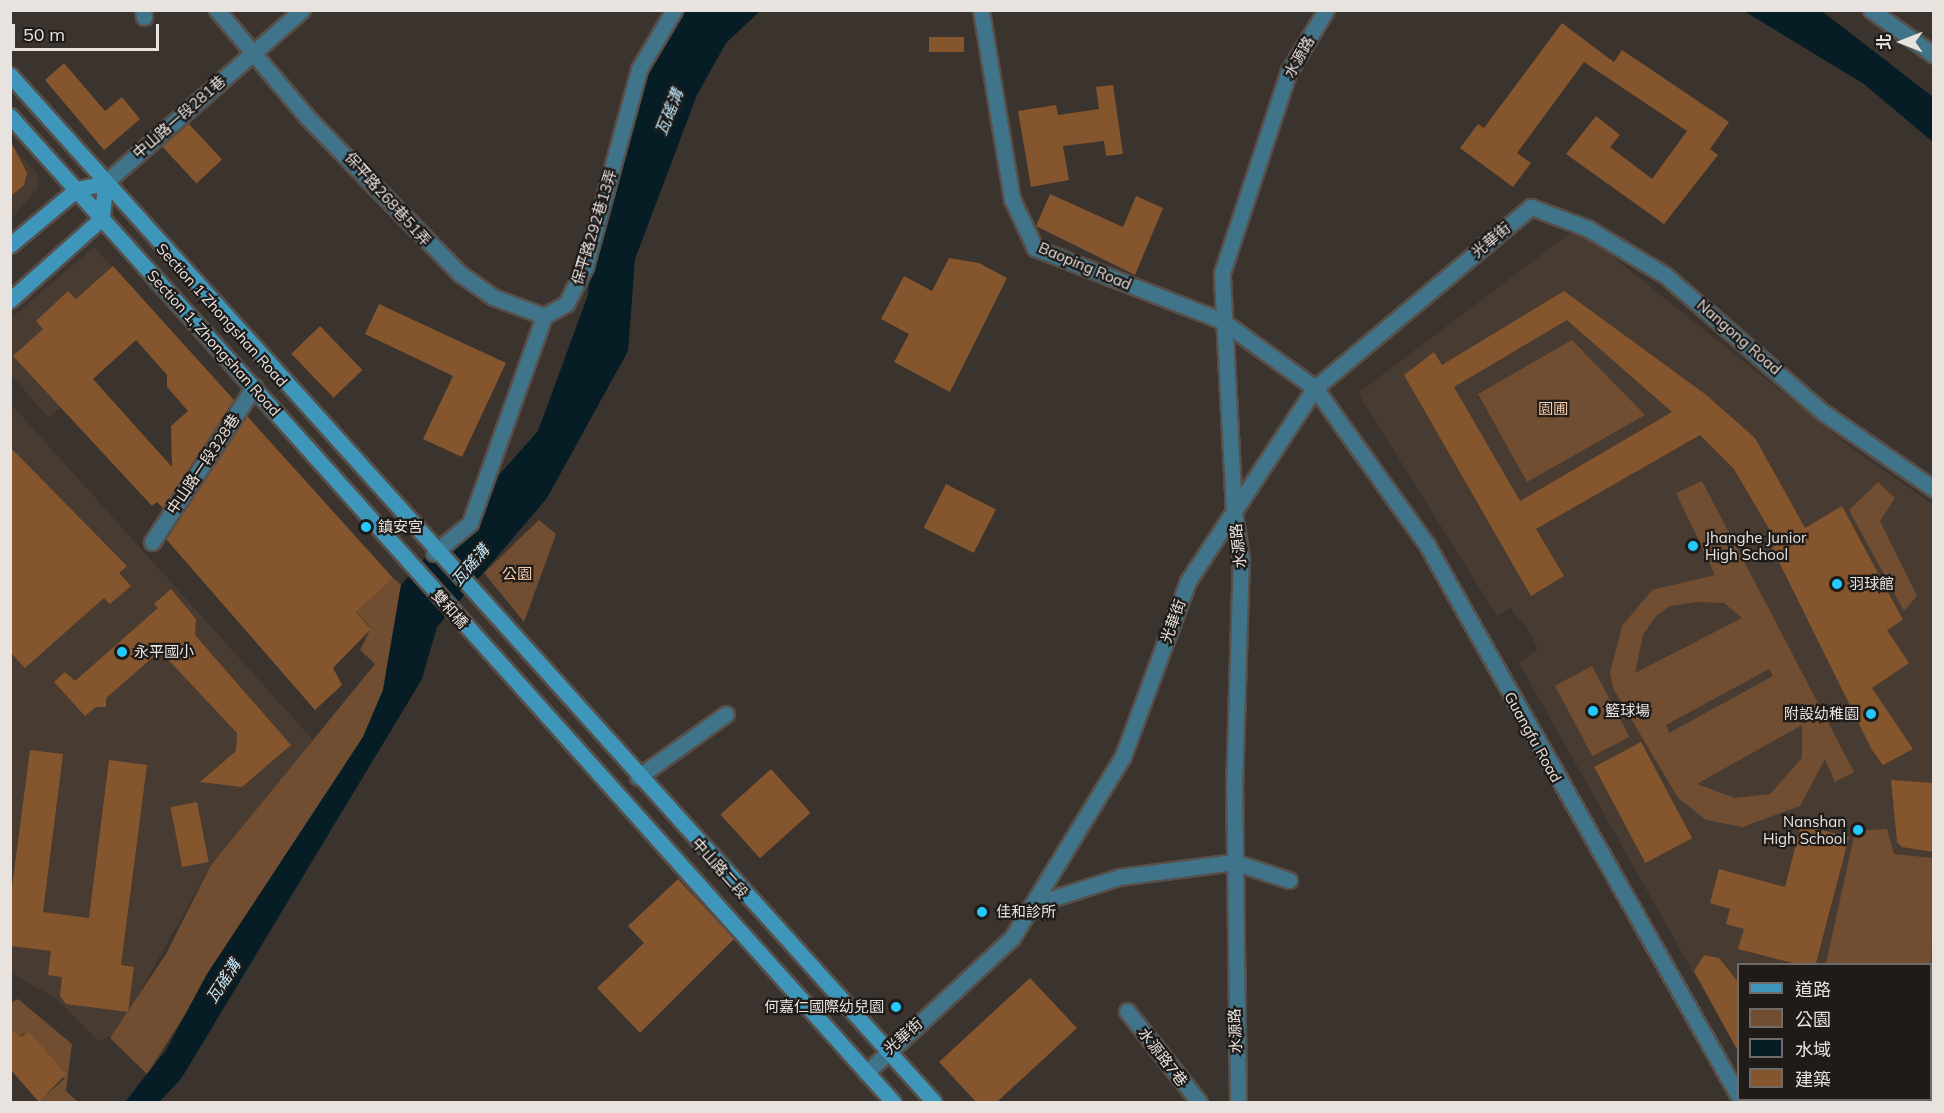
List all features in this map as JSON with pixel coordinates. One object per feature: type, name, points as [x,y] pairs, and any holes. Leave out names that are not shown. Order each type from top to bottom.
[{"type":"street","name":"保平路268巷51弄","points":[[217,10],[307,117],[459,273],[493,297],[544,316]]},
{"type":"street","name":"中山路一段281巷","points":[[105,183],[302,10]]},
{"type":"street","name":"Baoping Road","points":[[981,10],[1012,199],[1035,248],[1221,320],[1315,388]]},
{"type":"street","name":"水源路","points":[[1238,1102],[1234,862],[1241,558],[1234,513],[1221,320],[1222,273],[1289,71],[1326,10]]},
{"type":"street","points":[[1871,10],[1934,55]]},
{"type":"street","name":"保平路292巷13弄","points":[[544,316],[566,304],[585,267],[639,69],[673,11]]},
{"type":"street","name":"Section 1 Zhongshan Road","points":[[10,75],[434,553]]},
{"type":"street","name":"Section 1, Zhongshan Road","points":[[10,116],[254,387],[416,572]]},
{"type":"street","points":[[10,245],[77,189],[105,183],[102,218],[10,300]]},
{"type":"street","name":"光華街","points":[[866,1073],[884,1052],[1012,938],[1123,756],[1188,581],[1315,388],[1531,207]]},
{"type":"street","name":"Nangong Road","points":[[1531,207],[1587,228],[1665,275],[1824,413],[1934,489]]},
{"type":"street","points":[[434,553],[470,523],[544,316]]},
{"type":"street","name":"中山路一段328巷","points":[[152,542],[254,387]]},
{"type":"street","name":"Guangfu Road","points":[[1315,388],[1427,545],[1737,1093]]},
{"type":"street","name":"雙和橋","points":[[434,553],[508,631]]},
{"type":"street","name":"雙和橋","points":[[416,572],[484,646]]},
{"type":"street","name":"中山路二段","points":[[508,631],[884,1052],[934,1102]]},
{"type":"street","name":"中山路二段","points":[[484,646],[892,1102]]},
{"type":"street","points":[[638,777],[726,714]]},
{"type":"street","points":[[1032,905],[1119,877],[1234,862],[1289,880]]},
{"type":"street","name":"水源路7巷","points":[[1127,1011],[1199,1102]]},
{"type":"shaded area","points":[[10,143],[37,173],[39,187],[11,219]]},
{"type":"shaded area","name":"Jhanghe Junior High School","points":[[1577,228],[1862,456],[1933,504],[1933,1102],[1768,1102],[1932,1101],[1932,963],[1737,963],[1737,1050],[1519,663],[1538,649],[1528,630],[1510,608],[1497,616],[1358,393]]},
{"type":"shaded area","points":[[94,247],[160,319],[49,418],[11,375],[10,319]]},
{"type":"shaded area","name":"永平國小","points":[[10,403],[313,740],[211,865],[117,1033],[98,1041],[55,998],[11,973]]},
{"type":"green space","name":"園圃","points":[[1572,340],[1645,415],[1527,482],[1478,394]]},
{"type":"green space","points":[[1702,481],[1854,772],[1835,782],[1825,759],[1800,806],[1743,827],[1706,820],[1678,798],[1613,688],[1610,673],[1622,626],[1652,590],[1715,575],[1676,493]],"holes":[[[1696,602],[1724,603],[1742,618],[1635,673],[1643,635],[1656,616],[1670,606]],[[1769,669],[1773,676],[1669,733],[1666,725]],[[1802,725],[1802,758],[1770,794],[1735,798],[1697,784]]]},
{"type":"green space","points":[[1878,482],[1895,498],[1880,521],[1917,596],[1904,611],[1849,510]]},
{"type":"green space","name":"公園","points":[[539,520],[556,534],[524,622],[484,573]]},
{"type":"green space","points":[[393,578],[401,585],[383,690],[363,737],[147,1074],[110,1038],[166,954],[211,865],[375,664],[360,650],[371,628],[352,607],[364,604]]},
{"type":"green space","name":"籃球場","points":[[1592,666],[1630,737],[1592,756],[1555,686]]},
{"type":"green space","points":[[1887,829],[1894,854],[1933,858],[1932,963],[1826,963],[1855,831]]},
{"type":"green space","points":[[18,999],[72,1044],[66,1091],[78,1102],[38,1102],[64,1079],[24,1033],[11,1045],[11,1003]]},
{"type":"water","name":"瓦磘溝","points":[[686,11],[760,11],[726,43],[697,95],[635,259],[628,351],[547,498],[437,627],[422,679],[181,1079],[159,1102],[125,1102],[166,1050],[207,974],[363,737],[383,690],[401,585],[538,431],[588,295],[591,256],[641,93],[665,33]]},
{"type":"water","points":[[1744,11],[1823,12],[1933,97],[1933,142],[1864,84]]},
{"type":"building","points":[[1562,23],[1614,62],[1622,50],[1729,122],[1710,149],[1718,155],[1664,224],[1566,154],[1596,116],[1620,135],[1610,147],[1652,179],[1687,131],[1584,62],[1517,153],[1531,163],[1513,187],[1460,148],[1478,124],[1484,128]]},
{"type":"building","points":[[929,37],[964,37],[964,52],[929,52]]},
{"type":"building","points":[[64,63],[105,111],[122,97],[140,119],[104,150],[45,80]]},
{"type":"building","points":[[1113,85],[1123,154],[1106,156],[1104,141],[1063,146],[1069,180],[1031,187],[1018,111],[1056,105],[1058,115],[1099,109],[1096,87]]},
{"type":"building","points":[[188,123],[222,160],[197,183],[162,147]]},
{"type":"building","points":[[10,140],[27,173],[24,185],[10,197]]},
{"type":"building","points":[[1050,194],[1123,227],[1136,196],[1163,208],[1135,275],[1036,226]]},
{"type":"building","points":[[949,258],[979,263],[1007,278],[950,392],[894,362],[909,334],[881,319],[904,276],[932,291]]},
{"type":"building","points":[[113,266],[234,400],[163,508],[157,502],[152,506],[13,356],[43,329],[36,321],[68,291],[76,299]],"holes":[[[136,340],[167,375],[167,387],[188,411],[171,426],[172,467],[93,379]]]},
{"type":"building","points":[[1564,291],[1705,394],[1755,438],[1805,528],[1842,506],[1903,620],[1887,630],[1909,663],[1872,688],[1913,749],[1883,765],[1872,750],[1772,548],[1778,544],[1734,469],[1700,435],[1536,529],[1564,576],[1531,596],[1404,375],[1434,352],[1442,365]],"holes":[[[1567,320],[1672,412],[1520,501],[1454,387]]]},
{"type":"building","points":[[379,304],[506,363],[462,457],[423,439],[453,376],[365,334]]},
{"type":"building","points":[[320,326],[362,370],[334,398],[291,354]]},
{"type":"building","points":[[247,416],[393,578],[356,612],[371,629],[333,668],[342,685],[315,710],[166,539]]},
{"type":"building","points":[[10,447],[127,566],[119,573],[131,586],[110,604],[104,598],[25,668],[10,652]]},
{"type":"building","points":[[946,484],[996,509],[974,553],[924,528]]},
{"type":"building","points":[[171,589],[196,619],[195,635],[291,745],[242,787],[200,782],[236,751],[237,733],[160,651],[106,698],[106,707],[96,707],[85,716],[54,682],[65,672],[75,681],[158,608],[154,604]]},
{"type":"building","points":[[1641,742],[1692,838],[1645,863],[1594,767]]},
{"type":"building","points":[[30,750],[63,754],[43,912],[89,918],[109,760],[147,765],[121,965],[134,967],[128,1012],[66,1004],[60,996],[62,977],[48,975],[51,951],[10,946],[10,902]]},
{"type":"building","points":[[771,769],[810,813],[760,858],[720,815]]},
{"type":"building","points":[[1891,780],[1934,783],[1934,852],[1902,847],[1897,842]]},
{"type":"building","points":[[197,802],[209,862],[182,867],[170,807]]},
{"type":"building","points":[[1801,825],[1849,837],[1816,963],[1793,963],[1738,949],[1744,929],[1726,924],[1730,909],[1710,903],[1719,869],[1785,887]]},
{"type":"building","points":[[678,879],[734,939],[640,1033],[597,988],[644,943],[628,926]]},
{"type":"building","points":[[1704,955],[1719,958],[1737,981],[1737,1049],[1694,971]]},
{"type":"building","points":[[1030,978],[1077,1028],[997,1102],[976,1102],[939,1062]]},
{"type":"building","points":[[10,1027],[20,1037],[29,1032],[66,1074],[39,1102],[10,1069]]},
{"type":"place","name":"鎮安宮","points":[[366,527]]},
{"type":"place","name":"Jhanghe Junior High School","points":[[1693,546]]},
{"type":"place","name":"羽球館","points":[[1837,584]]},
{"type":"place","name":"永平國小","points":[[122,652]]},
{"type":"place","name":"籃球場","points":[[1593,711]]},
{"type":"place","name":"附設幼稚園","points":[[1871,714]]},
{"type":"place","name":"Nanshan High School","points":[[1858,830]]},
{"type":"place","name":"佳和診所","points":[[982,912]]},
{"type":"place","name":"何嘉仁國際幼兒園","points":[[896,1007]]}]
